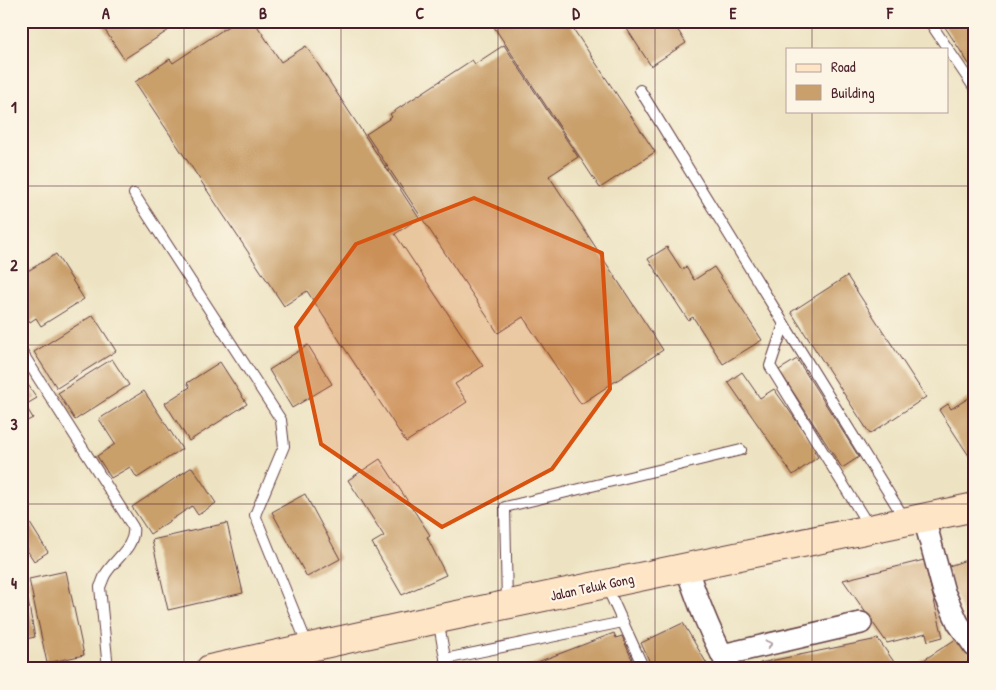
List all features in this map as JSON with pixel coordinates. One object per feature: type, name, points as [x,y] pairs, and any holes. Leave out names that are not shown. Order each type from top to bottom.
[{"type":"street","name":"Jalan Teluk Gong","points":[[222,668],[438,618],[975,508]]},
{"type":"street","points":[[915,520],[958,623],[975,647]]},
{"type":"street","points":[[686,567],[702,613],[726,662],[861,623]]},
{"type":"lane","points":[[929,21],[947,48]]},
{"type":"lane","points":[[948,49],[975,89]]},
{"type":"lane","points":[[640,90],[784,324],[915,520]]},
{"type":"lane","points":[[134,194],[281,420],[284,446],[255,515],[309,647]]},
{"type":"lane","points":[[784,324],[770,366],[870,529]]},
{"type":"lane","points":[[21,351],[133,527],[134,534],[131,542],[105,574],[100,587],[108,669]]},
{"type":"lane","points":[[507,604],[505,507],[741,450]]},
{"type":"lane","points":[[605,584],[644,669]]},
{"type":"lane","points":[[438,618],[446,664],[623,622]]},
{"type":"highlighted area","points":[[474,198],[602,253],[610,389],[552,469],[442,527],[321,444],[296,327],[356,244]]},
{"type":"building","points":[[99,21],[183,21],[124,59]]},
{"type":"building","points":[[236,21],[254,21],[281,62],[306,46],[419,218],[395,234],[483,366],[455,384],[467,402],[406,442],[307,291],[284,306],[135,82],[170,59],[173,63]]},
{"type":"building","points":[[503,21],[568,21],[655,152],[600,188],[492,24]]},
{"type":"building","points":[[640,21],[672,21],[686,43],[651,66],[627,29]]},
{"type":"building","points":[[941,21],[975,21],[975,73]]},
{"type":"building","points":[[504,45],[578,157],[549,176],[663,350],[581,404],[523,317],[498,333],[366,134],[392,117],[390,114],[472,60],[475,64]]},
{"type":"building","points":[[667,247],[682,270],[686,267],[694,280],[714,267],[762,340],[723,364],[693,317],[688,320],[648,259]]},
{"type":"building","points":[[56,254],[84,299],[41,326],[36,318],[30,322],[21,308],[21,275]]},
{"type":"building","points":[[847,276],[926,397],[870,434],[791,312]]},
{"type":"building","points":[[93,315],[116,351],[57,388],[34,352]]},
{"type":"building","points":[[308,345],[332,384],[292,408],[269,370]]},
{"type":"building","points":[[112,359],[129,385],[75,420],[58,393]]},
{"type":"building","points":[[797,359],[859,457],[842,468],[779,370]]},
{"type":"building","points":[[220,362],[247,404],[189,441],[165,403],[190,387],[187,383]]},
{"type":"building","points":[[742,372],[760,398],[774,389],[817,450],[814,451],[818,457],[793,475],[728,382]]},
{"type":"building","points":[[21,377],[37,398],[25,405],[33,418],[21,424]]},
{"type":"building","points":[[144,391],[182,449],[137,478],[130,467],[111,478],[97,456],[115,444],[99,419]]},
{"type":"building","points":[[972,396],[975,401],[975,465],[939,410],[948,404],[951,409]]},
{"type":"building","points":[[380,459],[430,535],[427,537],[446,575],[402,595],[372,543],[384,536],[348,480]]},
{"type":"building","points":[[192,467],[216,503],[198,515],[192,506],[150,534],[132,507]]},
{"type":"building","points":[[305,494],[340,559],[307,577],[272,512]]},
{"type":"building","points":[[21,509],[48,552],[34,561],[21,541]]},
{"type":"building","points":[[227,523],[243,593],[168,610],[152,540]]},
{"type":"building","points":[[975,557],[975,622],[967,625],[946,567]]},
{"type":"building","points":[[924,560],[943,637],[928,641],[926,633],[887,643],[843,580]]},
{"type":"building","points":[[66,571],[84,655],[47,663],[29,579]]},
{"type":"building","points":[[24,580],[35,637],[21,640],[21,581]]},
{"type":"building","points":[[683,623],[710,669],[653,669],[641,643]]},
{"type":"building","points":[[614,633],[616,638],[622,636],[636,669],[529,669],[527,666]]},
{"type":"building","points":[[959,637],[975,661],[975,669],[914,669],[913,667]]},
{"type":"building","points":[[878,639],[899,669],[757,669],[760,663]]}]
